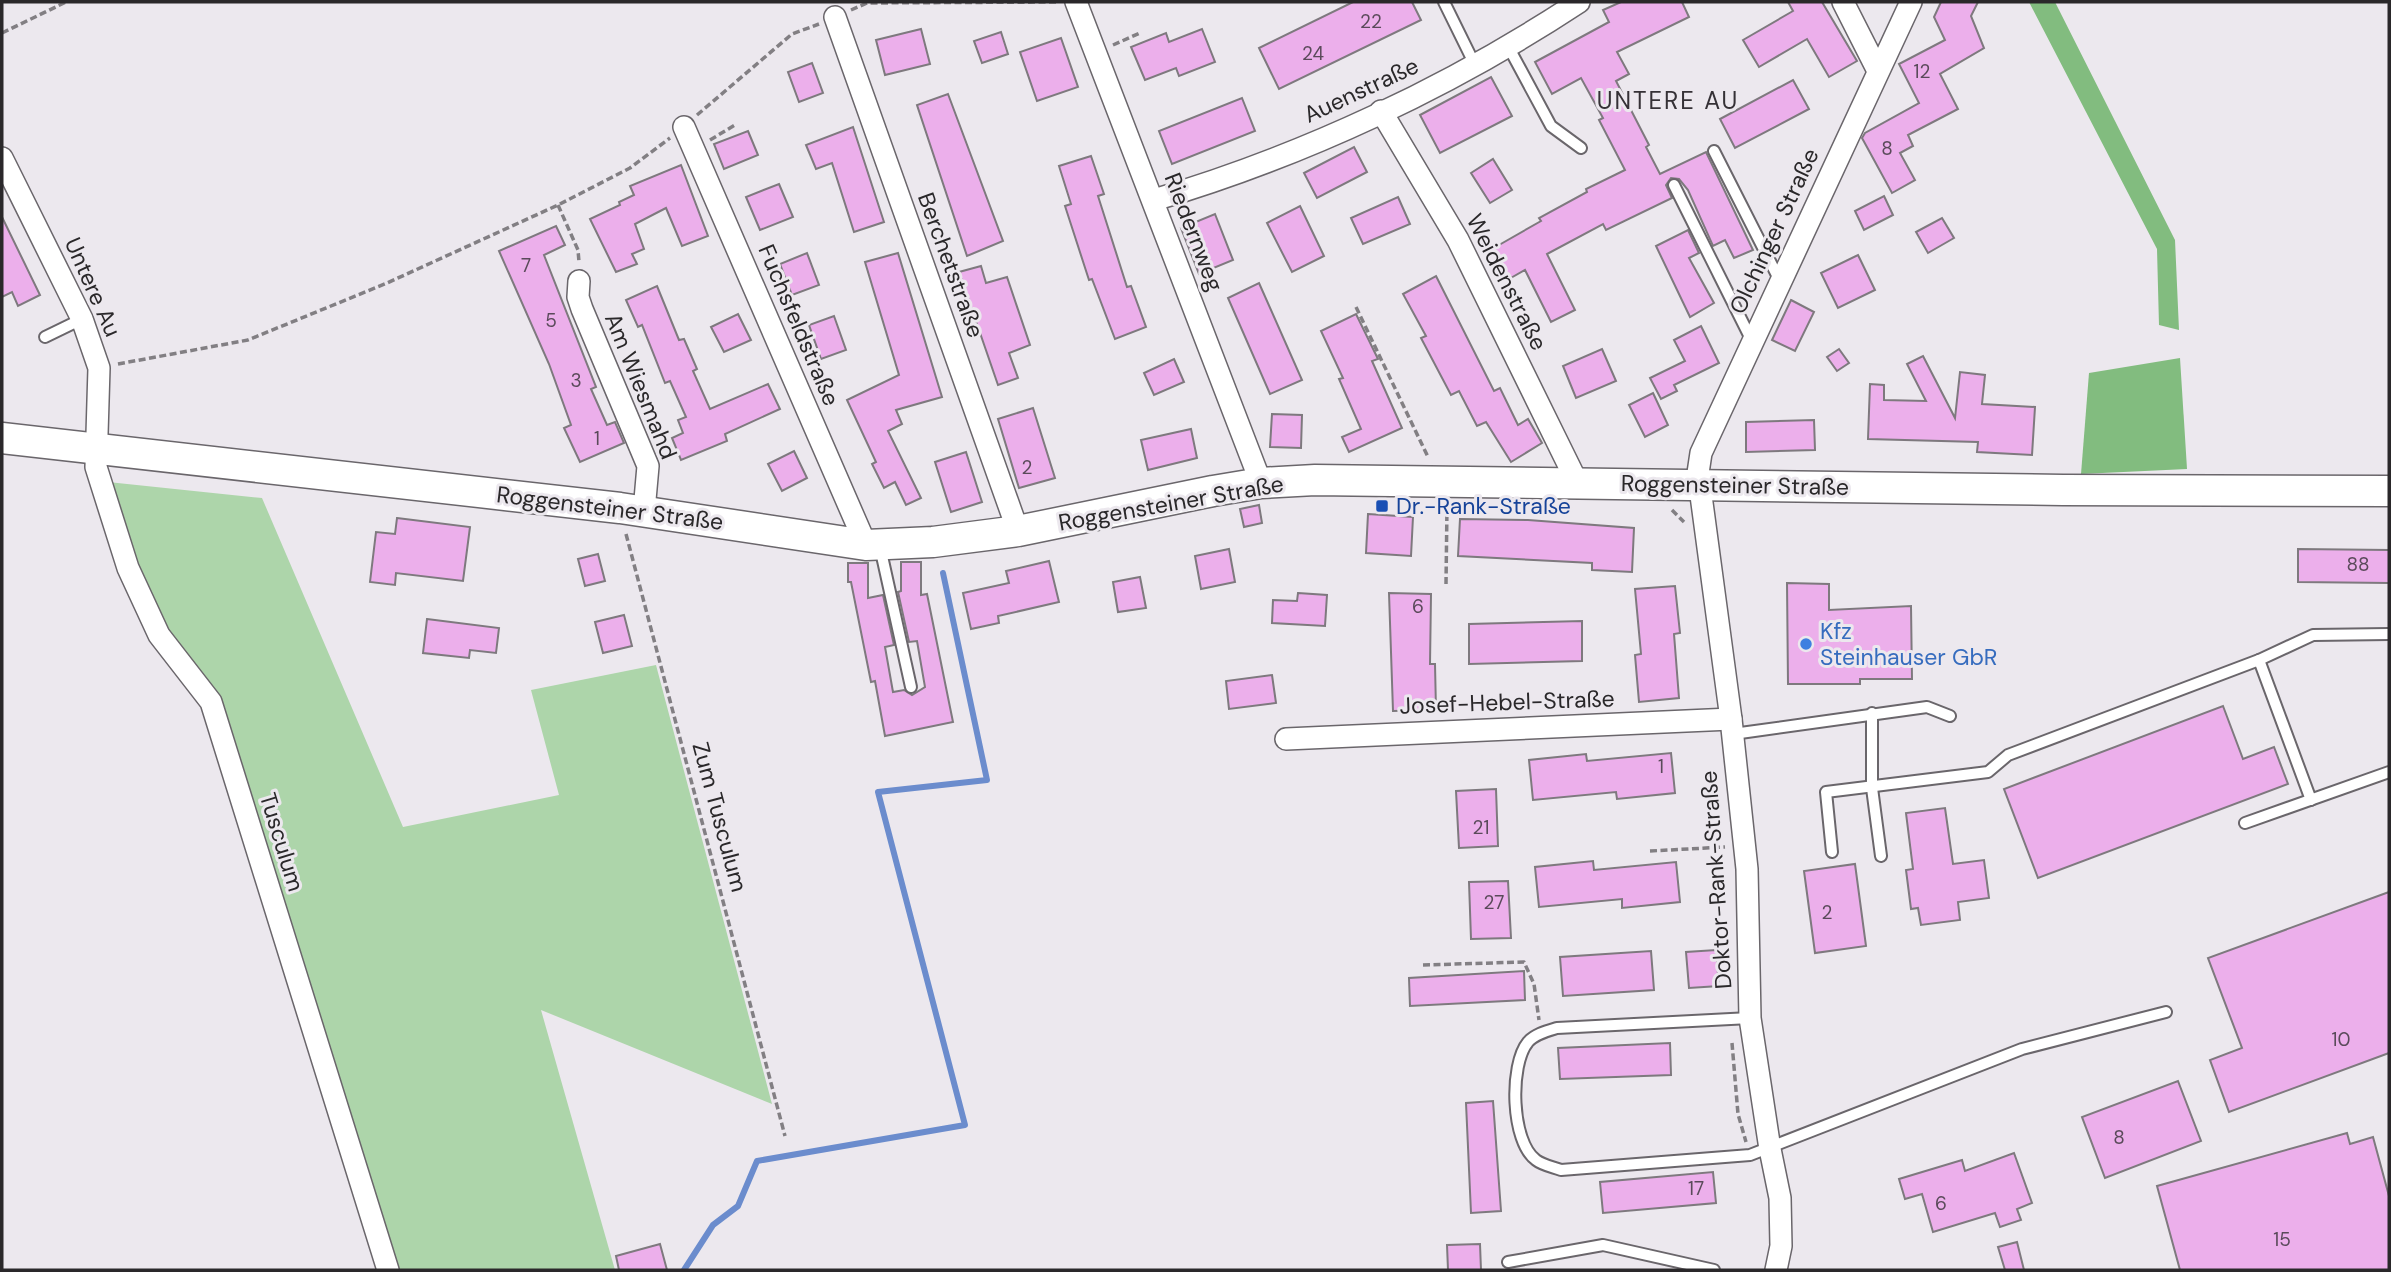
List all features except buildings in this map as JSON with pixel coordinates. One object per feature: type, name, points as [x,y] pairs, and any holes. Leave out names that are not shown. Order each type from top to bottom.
[{"type":"street","name":"Riedernweg","points":[[1076,2],[1261,483]]},
{"type":"street","name":"Auenstraße","points":[[1154,200],[1233,177],[1381,111],[1509,48],[1579,2]]},
{"type":"street","points":[[1843,2],[1877,69]]},
{"type":"street","name":"Olchinger Straße","points":[[1698,485],[1701,453],[1877,69],[1911,2]]},
{"type":"street","name":"Berchetstraße","points":[[835,17],[1018,531]]},
{"type":"street","name":"Weidenstraße","points":[[1381,111],[1458,240],[1577,482]]},
{"type":"street","name":"Fuchsfeldstraße","points":[[684,127],[873,544]]},
{"type":"street","name":"Untere Au","points":[[2,158],[82,318],[99,368],[97,447]]},
{"type":"street","name":"Am Wiesmahd","points":[[579,281],[578,297],[582,309],[648,466],[632,509]]},
{"type":"street","name":"Roggensteiner Straße","points":[[2,438],[632,509],[873,544],[933,542],[1018,531],[1261,483],[1315,480],[1443,487],[1577,482],[2389,491]]},
{"type":"street","name":"Tusculum","points":[[97,447],[96,467],[128,568],[159,635],[211,702],[388,1270]]},
{"type":"street","name":"Doktor-Rank-Straße","points":[[1698,485],[1732,726],[1747,869],[1750,1018],[1769,1149],[1780,1198],[1781,1246],[1776,1270]]},
{"type":"street","name":"Josef-Hebel-Straße","points":[[1286,739],[1732,726]]},
{"type":"lane","points":[[1444,2],[1475,65]]},
{"type":"lane","points":[[1509,48],[1551,126],[1581,148]]},
{"type":"lane","points":[[1714,151],[1780,281]]},
{"type":"lane","points":[[1674,185],[1752,341]]},
{"type":"lane","points":[[45,337],[82,318]]},
{"type":"lane","points":[[873,544],[911,687]]},
{"type":"lane","points":[[1832,852],[1826,792],[1988,772],[2008,755],[2259,660],[2313,635],[2389,634]]},
{"type":"lane","points":[[2259,660],[2311,800]]},
{"type":"lane","points":[[1732,726],[1927,707],[1950,716]]},
{"type":"lane","points":[[1872,713],[1872,788],[1881,856]]},
{"type":"lane","points":[[2245,823],[2389,772]]},
{"type":"lane","points":[[1750,1018],[1557,1028],[1540,1033],[1527,1043],[1518,1067],[1515,1106],[1521,1138],[1535,1160],[1561,1170],[1750,1155],[2022,1049],[2166,1012]]},
{"type":"lane","points":[[1508,1262],[1603,1245],[1714,1270]]},
{"type":"path","points":[[2,33],[66,2]]},
{"type":"path","points":[[99,368],[248,340],[387,283],[558,205],[630,168],[684,127],[792,34],[867,3],[1076,2]]},
{"type":"path","points":[[1096,53],[1140,33]]},
{"type":"path","points":[[694,149],[735,125]]},
{"type":"path","points":[[558,205],[578,250],[579,281]]},
{"type":"path","points":[[1356,307],[1443,487],[1446,584]]},
{"type":"path","name":"Zum Tusculum","points":[[632,509],[785,1136]]},
{"type":"path","points":[[1650,851],[1731,847]]},
{"type":"path","points":[[1423,965],[1524,962],[1534,984],[1540,1033]]},
{"type":"green space","points":[[2029,2],[2055,2],[2175,240],[2179,330],[2159,325],[2157,249]]},
{"type":"green space","points":[[2180,358],[2187,469],[2081,474],[2089,373]]},
{"type":"green space","points":[[108,482],[262,498],[403,827],[559,795],[531,690],[656,665],[772,1104],[541,1010],[615,1270],[396,1270],[217,700],[165,632],[134,564]]},
{"type":"waterway","points":[[684,1270],[713,1225],[738,1206],[757,1161],[965,1125],[878,792],[987,780],[943,573]]},
{"type":"place","name":"Dr.-Rank-Straße","points":[[1382,506]]},
{"type":"place","name":"Kfz Steinhauser GbR","points":[[1806,644]]},
{"type":"district","name":"UNTERE AU","points":[[1668,101]]}]
